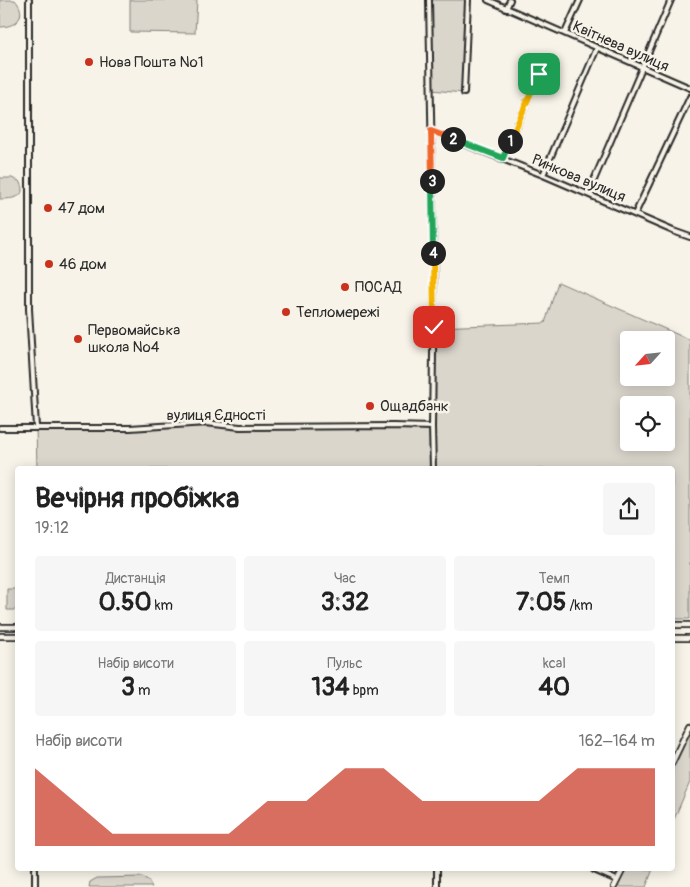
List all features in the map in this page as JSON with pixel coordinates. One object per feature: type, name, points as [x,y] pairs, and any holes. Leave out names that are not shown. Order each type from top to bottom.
[{"type":"street","points":[[28,0],[29,309],[36,428]]},
{"type":"street","points":[[430,0],[434,308],[433,466]]},
{"type":"street","points":[[464,93],[468,0]]},
{"type":"street","name":"Квітнева вулиця","points":[[488,0],[690,88]]},
{"type":"street","points":[[506,8],[510,0]]},
{"type":"street","points":[[565,33],[580,0]]},
{"type":"street","points":[[588,194],[671,0]]},
{"type":"street","points":[[543,174],[597,48]]},
{"type":"street","points":[[503,158],[539,74]]},
{"type":"street","points":[[635,214],[690,97]]},
{"type":"street","name":"Ринкова вулиця","points":[[431,131],[543,174],[690,237]]},
{"type":"street","name":"вулиця Єдності","points":[[0,428],[130,428],[206,424],[240,427],[394,426],[432,428]]},
{"type":"street","points":[[675,625],[690,625]]},
{"type":"street","points":[[0,628],[15,627]]},
{"type":"street","points":[[0,636],[15,636]]},
{"type":"street","points":[[675,638],[690,638]]},
{"type":"street","points":[[675,757],[690,725]]},
{"type":"street","points":[[35,871],[35,887]]},
{"type":"street","points":[[437,871],[437,887]]},
{"type":"street","points":[[596,871],[617,880]]},
{"type":"street","points":[[614,887],[622,871]]},
{"type":"shaded area","points":[[0,0],[15,0],[19,5],[21,11],[19,19],[11,25],[0,27]]},
{"type":"shaded area","points":[[130,0],[197,0],[195,33],[130,32]]},
{"type":"shaded area","points":[[429,0],[468,0],[464,93],[431,90]]},
{"type":"shaded area","points":[[0,178],[12,178],[19,181],[22,187],[21,194],[14,198],[0,199]]},
{"type":"shaded area","points":[[558,282],[670,331],[620,331],[620,386],[675,386],[675,333],[690,340],[690,619],[675,619],[675,466],[37,466],[36,427],[432,427],[435,327],[545,323]]},
{"type":"shaded area","points":[[7,589],[15,589],[15,610],[7,610]]},
{"type":"shaded area","points":[[690,725],[690,782],[675,817],[675,759]]},
{"type":"shaded area","points":[[622,871],[652,871],[646,887],[614,887]]},
{"type":"shaded area","points":[[142,877],[148,880],[152,887],[89,887],[90,882],[97,878]]},
{"type":"place","name":"Нова Пошта №1","points":[[89,62]]},
{"type":"place","name":"47 дом","points":[[48,208]]},
{"type":"place","name":"46 дом","points":[[49,264]]},
{"type":"place","name":"ПОСАД","points":[[345,287]]},
{"type":"place","name":"Тепломережі","points":[[286,312]]},
{"type":"place","name":"Первомайська школа №4","points":[[78,339]]},
{"type":"place","name":"Ощадбанк","points":[[370,406]]},
{"type":"route","points":[[434,327],[431,131],[503,158],[539,74]]}]
